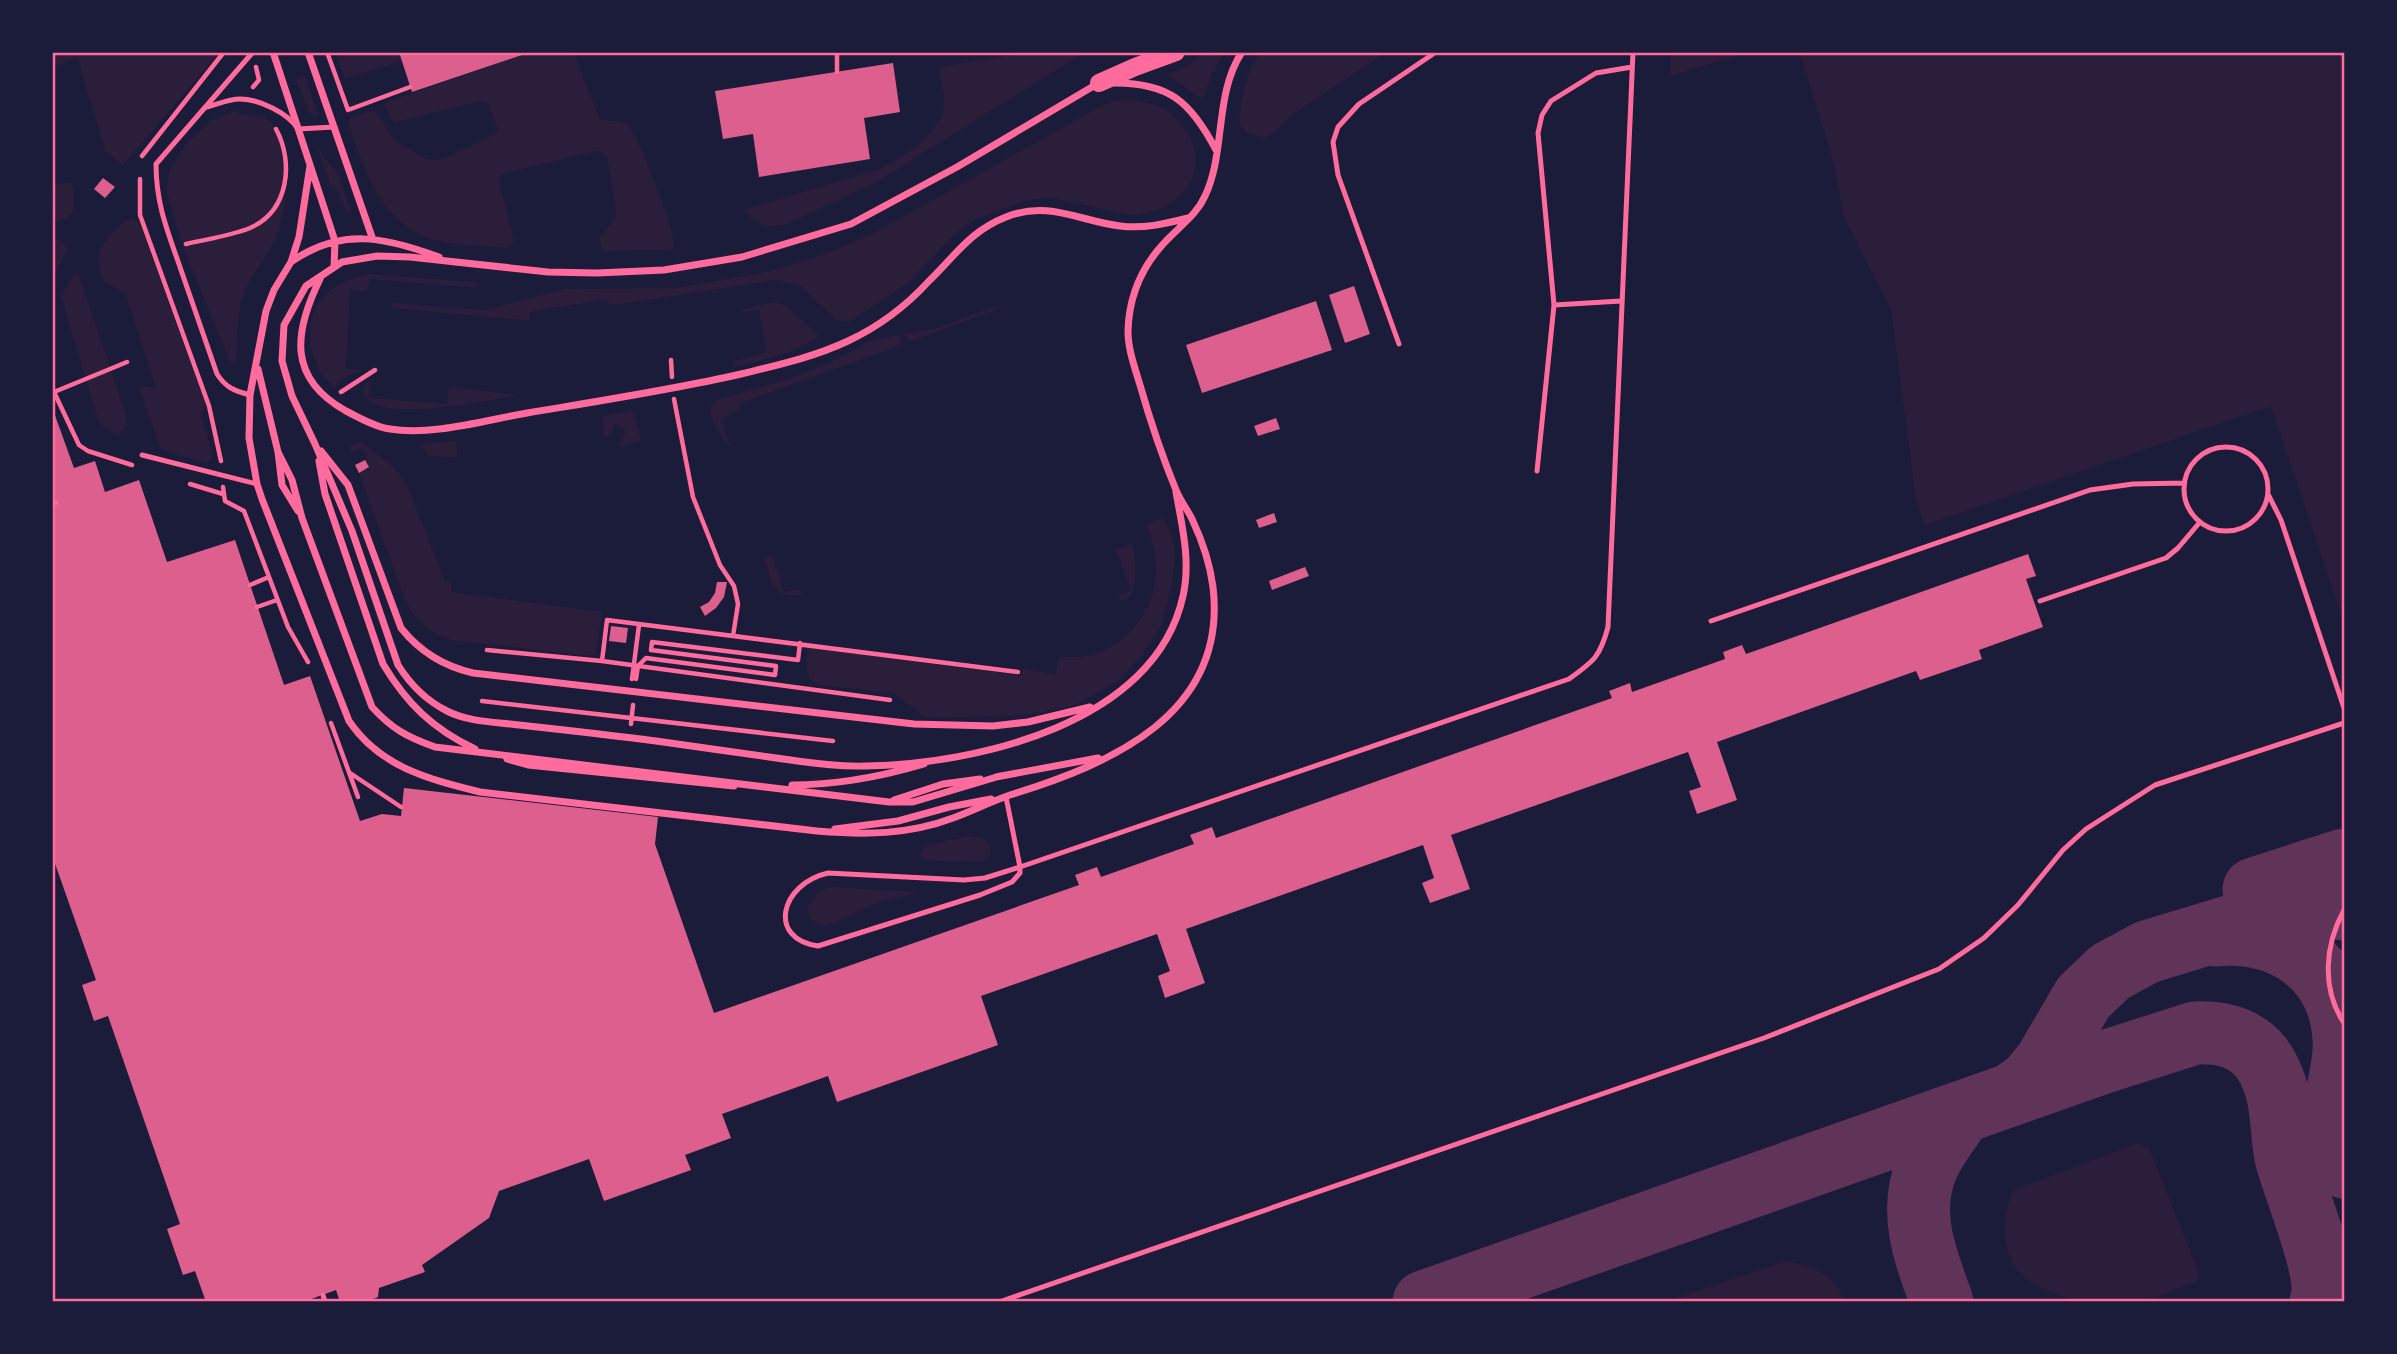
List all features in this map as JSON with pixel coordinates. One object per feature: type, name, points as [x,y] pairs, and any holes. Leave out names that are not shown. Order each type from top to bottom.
[{"type":"main road","points":[[1099,83],[1176,52]]},
{"type":"street","points":[[273,52],[335,241],[334,267]]},
{"type":"street","points":[[308,52],[372,237]]},
{"type":"street","points":[[1216,150],[1195,113],[1176,98],[1154,87],[1125,82],[1099,83],[957,167],[851,224],[741,257],[664,270],[597,273],[548,272],[411,257],[377,256],[352,258],[334,267],[306,286],[284,326],[281,351],[292,396],[352,531],[398,665],[410,683],[448,712],[475,720],[828,765],[866,766],[972,754],[1026,740],[1063,725],[1104,703],[1142,671],[1162,644],[1183,597],[1187,562],[1176,492],[1131,355],[1128,333],[1131,304],[1136,284],[1156,250],[1192,216],[1210,185],[1226,94],[1242,52]]},
{"type":"street","points":[[310,166],[304,215],[291,262],[274,290],[258,344],[257,365],[250,395],[249,438],[257,485],[349,721],[371,749],[427,779],[480,792],[858,834],[898,833],[951,819],[1050,783],[1126,748],[1147,734],[1183,702],[1197,681],[1210,642],[1214,613],[1213,587],[1207,555],[1192,519],[1176,492]]},
{"type":"street","points":[[321,278],[306,307],[300,347],[303,365],[315,386],[331,402],[372,424],[390,429],[436,429],[673,388],[818,353],[850,340],[892,314],[929,282],[954,253],[984,228],[1008,216],[1032,211],[1057,211],[1118,226],[1150,228],[1192,216]]},
{"type":"street","points":[[291,262],[335,241],[372,237],[410,246],[449,261]]},
{"type":"street","points":[[257,365],[278,452],[282,485],[302,519],[372,707],[390,727],[412,739],[435,747],[889,802],[943,784],[1105,757]]},
{"type":"street","points":[[315,444],[348,485],[401,628],[413,644],[454,669],[914,724],[993,726],[1028,722],[1104,703]]},
{"type":"street","points":[[315,444],[325,494],[383,664],[398,689],[424,717],[456,740],[475,749],[528,765],[720,786],[839,783],[877,778],[942,759]]},
{"type":"street","points":[[817,831],[898,821],[948,807],[1006,797]]},
{"type":"lane","points":[[250,395],[231,390],[217,374],[160,210],[156,189],[156,164],[253,52]]},
{"type":"lane","points":[[1399,344],[1338,175],[1333,142],[1338,127],[1359,104],[1436,52]]},
{"type":"lane","points":[[1006,797],[1020,867],[1020,873],[1012,882],[980,895],[818,946],[807,944],[790,930],[785,910],[789,898],[813,876],[828,873],[964,880],[985,878],[1020,867],[1569,678],[1589,664],[1602,649],[1608,626],[1633,52]]},
{"type":"lane","points":[[1537,471],[1554,305],[1538,133],[1542,115],[1551,101],[1596,72],[1632,67]]},
{"type":"lane","points":[[207,107],[229,100],[248,100],[292,120],[298,129],[334,127]]},
{"type":"lane","points":[[1554,305],[1621,301]]},
{"type":"lane","points":[[2268,494],[2259,515],[2241,529],[2216,530],[2200,522],[2187,508],[2183,483],[2187,471],[2204,452],[2215,447],[2228,446],[2251,454],[2260,463],[2265,473],[2268,494],[2281,520],[2344,708]]},
{"type":"lane","points":[[142,455],[257,485]]},
{"type":"lane","points":[[1711,621],[2090,490],[2133,484],[2183,483]]},
{"type":"lane","points":[[2040,601],[2166,558],[2200,522]]},
{"type":"lane","points":[[999,1301],[1764,1038],[1939,969],[1984,938],[2018,905],[2063,850],[2086,829],[2155,785],[2344,723]]},
{"type":"lane","points":[[2344,910],[2334,928],[2328,948],[2328,970],[2336,1004],[2344,1023]]},
{"type":"path","points":[[327,52],[348,110],[410,87]]},
{"type":"path","points":[[837,52],[837,72]]},
{"type":"path","points":[[248,100],[251,90],[259,80]]},
{"type":"path","points":[[155,252],[251,227],[273,208],[285,186],[287,165],[282,142],[274,125]]},
{"type":"path","points":[[671,360],[676,417],[693,497],[720,565],[734,586],[738,604],[733,636]]},
{"type":"path","points":[[127,362],[54,392],[79,445],[88,451],[133,466]]},
{"type":"path","points":[[340,393],[375,370]]},
{"type":"path","points":[[184,482],[223,494],[228,503],[244,511],[290,631],[311,667]]},
{"type":"path","points":[[250,584],[269,577]]},
{"type":"path","points":[[257,607],[277,600]]},
{"type":"path","points":[[603,661],[607,620],[1018,672]]},
{"type":"path","points":[[636,653],[639,625]]},
{"type":"path","points":[[646,658],[775,675],[775,666],[651,650],[652,642],[798,660],[800,643]]},
{"type":"path","points":[[487,650],[603,661],[890,700]]},
{"type":"path","points":[[482,701],[832,741]]},
{"type":"path","points":[[331,721],[358,797]]},
{"type":"path","points":[[349,772],[401,807]]},
{"type":"shaded area","points":[[53,52],[219,53],[123,165],[106,152],[77,58],[53,67]]},
{"type":"shaded area","points":[[1205,52],[1224,53],[1212,74],[1203,99],[1167,75],[1187,66]]},
{"type":"shaded area","points":[[1259,52],[1385,53],[1292,115],[1273,134],[1263,138],[1246,132],[1239,119],[1249,72]]},
{"type":"shaded area","points":[[1671,52],[1746,53],[1670,76]]},
{"type":"shaded area","points":[[336,53],[399,53],[402,61],[345,79]]},
{"type":"shaded area","points":[[529,53],[574,53],[600,120],[627,124],[656,184],[674,248],[602,251],[599,238],[615,219],[616,211],[607,157],[597,151],[502,174],[499,181],[514,240],[510,247],[470,246],[435,240],[402,223],[389,209],[368,176],[348,123],[351,117],[374,110],[394,140],[424,158],[443,159],[497,133],[498,129],[488,104],[481,101],[396,122],[391,120],[386,102]]},
{"type":"shaded area","points":[[1025,53],[1084,53],[875,183],[785,225],[762,225],[744,210],[879,169],[917,146],[933,130],[943,111],[943,89],[938,67]]},
{"type":"shaded area","points":[[1800,53],[2344,53],[2344,623],[2271,406],[1925,525],[1916,501],[1891,309],[1844,218],[1834,164]]},
{"type":"shaded area","points":[[305,76],[319,118],[309,112],[296,80]]},
{"type":"shaded area","points":[[1131,100],[1156,105],[1169,112],[1181,124],[1193,143],[1196,159],[1194,174],[1187,188],[1176,199],[1162,208],[1129,215],[1051,198],[1027,200],[974,220],[954,235],[908,283],[850,321],[837,320],[799,285],[775,280],[621,304],[610,304],[609,301],[601,300],[530,312],[531,321],[391,308],[393,303],[485,310],[564,289],[676,288],[767,272],[828,253],[874,233],[1101,106],[1114,101]]},
{"type":"shaded area","points":[[237,110],[238,115],[261,116],[273,124],[284,147],[287,178],[284,210],[277,235],[243,296],[238,320],[236,361],[231,364],[182,245],[166,190],[170,169],[188,142],[212,120]]},
{"type":"shaded area","points":[[317,147],[339,176],[351,212],[347,212],[334,185],[330,185]]},
{"type":"shaded area","points":[[72,183],[74,204],[71,214],[67,218],[53,221],[53,201],[56,201],[53,184]]},
{"type":"shaded area","points":[[133,218],[140,223],[206,406],[201,414],[213,456],[207,464],[161,449],[138,385],[156,388],[126,295],[103,281],[99,268],[98,257],[108,238],[118,227]]},
{"type":"shaded area","points":[[53,238],[60,240],[68,249],[53,277]]},
{"type":"shaded area","points":[[78,272],[126,415],[127,427],[117,435],[99,423],[61,297],[74,274]]},
{"type":"shaded area","points":[[368,274],[477,282],[476,288],[370,279],[367,291],[350,291],[346,369],[362,370],[344,378],[334,387],[316,363],[311,349],[311,321],[325,295],[341,283]]},
{"type":"shaded area","points":[[774,302],[787,306],[819,336],[790,352],[734,367],[733,362],[766,352],[759,310],[743,312],[742,309]]},
{"type":"shaded area","points":[[996,306],[996,310],[908,342],[905,334],[937,328]]},
{"type":"shaded area","points":[[899,335],[902,345],[738,404],[740,410],[722,419],[730,448],[714,423],[711,406],[719,399],[789,379],[829,363],[871,340]]},
{"type":"shaded area","points":[[370,381],[369,398],[447,404],[449,387],[518,395],[434,408],[387,408],[371,402],[362,392]]},
{"type":"shaded area","points":[[634,412],[641,440],[620,447],[618,445],[626,431],[615,424],[608,438],[605,437],[602,416]]},
{"type":"shaded area","points":[[360,441],[394,467],[407,485],[445,581],[452,583],[451,592],[602,612],[596,654],[592,656],[458,641],[440,636],[426,627],[405,600],[359,473],[369,467],[365,460],[368,456],[362,449],[351,452],[350,447]]},
{"type":"shaded area","points":[[456,441],[458,457],[429,456],[419,444]]},
{"type":"shaded area","points":[[1163,518],[1173,539],[1175,555],[1172,584],[1162,624],[1141,657],[1117,682],[1073,706],[1024,715],[926,718],[894,693],[818,685],[810,679],[807,647],[1021,676],[1022,669],[1056,674],[1058,657],[1082,657],[1109,648],[1121,640],[1140,619],[1153,594],[1155,580],[1155,556],[1147,524]]},
{"type":"shaded area","points":[[1132,543],[1134,584],[1130,597],[1122,601],[1116,596],[1131,590],[1116,550]]},
{"type":"shaded area","points":[[772,555],[784,592],[799,589],[802,595],[785,594],[775,587],[764,558]]},
{"type":"shaded area","points":[[969,836],[982,838],[990,845],[990,854],[983,862],[931,861],[921,857],[920,853],[925,846]]},
{"type":"shaded area","points":[[832,887],[917,893],[877,903],[832,924],[819,926],[810,919],[808,906],[819,891]]},
{"type":"shaded area","points":[[2138,1143],[2149,1148],[2198,1270],[2199,1276],[2195,1282],[2149,1299],[2114,1303],[2071,1298],[2032,1283],[2018,1270],[2008,1253],[2006,1215],[2014,1190]]},
{"type":"shaded area","points":[[1784,1262],[1804,1265],[1828,1277],[1844,1301],[1668,1301]]},
{"type":"building","points":[[399,52],[528,52],[528,53],[412,92]]},
{"type":"building","points":[[893,63],[900,112],[864,118],[870,159],[759,177],[753,134],[723,139],[715,91]]},
{"type":"building","points":[[103,178],[115,187],[105,198],[94,189]]},
{"type":"building","points":[[1354,286],[1370,334],[1345,343],[1329,295]]},
{"type":"building","points":[[1316,301],[1332,350],[1202,393],[1186,345]]},
{"type":"building","points":[[52,407],[74,468],[95,461],[105,492],[139,480],[167,562],[235,540],[284,685],[310,676],[360,821],[382,814],[401,816],[404,788],[658,817],[655,844],[714,1013],[1079,885],[1075,875],[1097,867],[1101,877],[1194,844],[1190,835],[1212,827],[1216,838],[1612,698],[1609,691],[1630,683],[1632,692],[1725,659],[1723,652],[1742,645],[1746,654],[2028,554],[2036,576],[2026,579],[2043,627],[1979,650],[1982,659],[1920,680],[1916,671],[1717,742],[1737,800],[1697,814],[1689,791],[1701,787],[1688,752],[1451,835],[1470,889],[1430,903],[1422,883],[1434,878],[1423,845],[1186,929],[1205,983],[1165,998],[1158,976],[1170,971],[1157,934],[981,996],[998,1045],[837,1102],[828,1076],[722,1114],[731,1138],[685,1155],[691,1170],[604,1201],[589,1159],[499,1191],[489,1218],[422,1265],[425,1272],[379,1288],[378,1297],[366,1302],[340,1302],[336,1290],[303,1302],[206,1302],[195,1271],[183,1275],[167,1229],[180,1224],[108,1016],[94,1021],[82,985],[96,980],[52,855]]},
{"type":"building","points":[[1276,418],[1280,429],[1258,436],[1254,426]]},
{"type":"building","points":[[365,460],[369,467],[359,473],[355,465]]},
{"type":"building","points":[[1274,513],[1277,522],[1259,528],[1256,520]]},
{"type":"building","points":[[1305,567],[1309,576],[1272,590],[1269,581]]},
{"type":"building","points":[[717,582],[727,582],[724,597],[716,608],[705,616],[700,607],[709,602],[715,593]]},
{"type":"building","points":[[611,626],[628,628],[626,643],[609,641]]},
{"type":"taxiway","points":[[2254,889],[2344,860]]},
{"type":"taxiway","points":[[2011,1095],[2030,1081],[2045,1063],[2083,998],[2110,972],[2147,952],[2282,911],[2317,905],[2344,909]]},
{"type":"taxiway","points":[[2215,935],[2240,935],[2285,946],[2304,958],[2332,992],[2340,1014],[2344,1039],[2335,1116],[2344,1167]]},
{"type":"taxiway","points":[[1424,1302],[2101,1063],[2195,1033],[2221,1034],[2237,1039],[2261,1057],[2271,1075],[2279,1100],[2286,1157],[2321,1271],[2321,1302]]},
{"type":"taxiway","points":[[1942,1302],[1921,1236],[1919,1203],[1929,1162],[1961,1113]]}]
